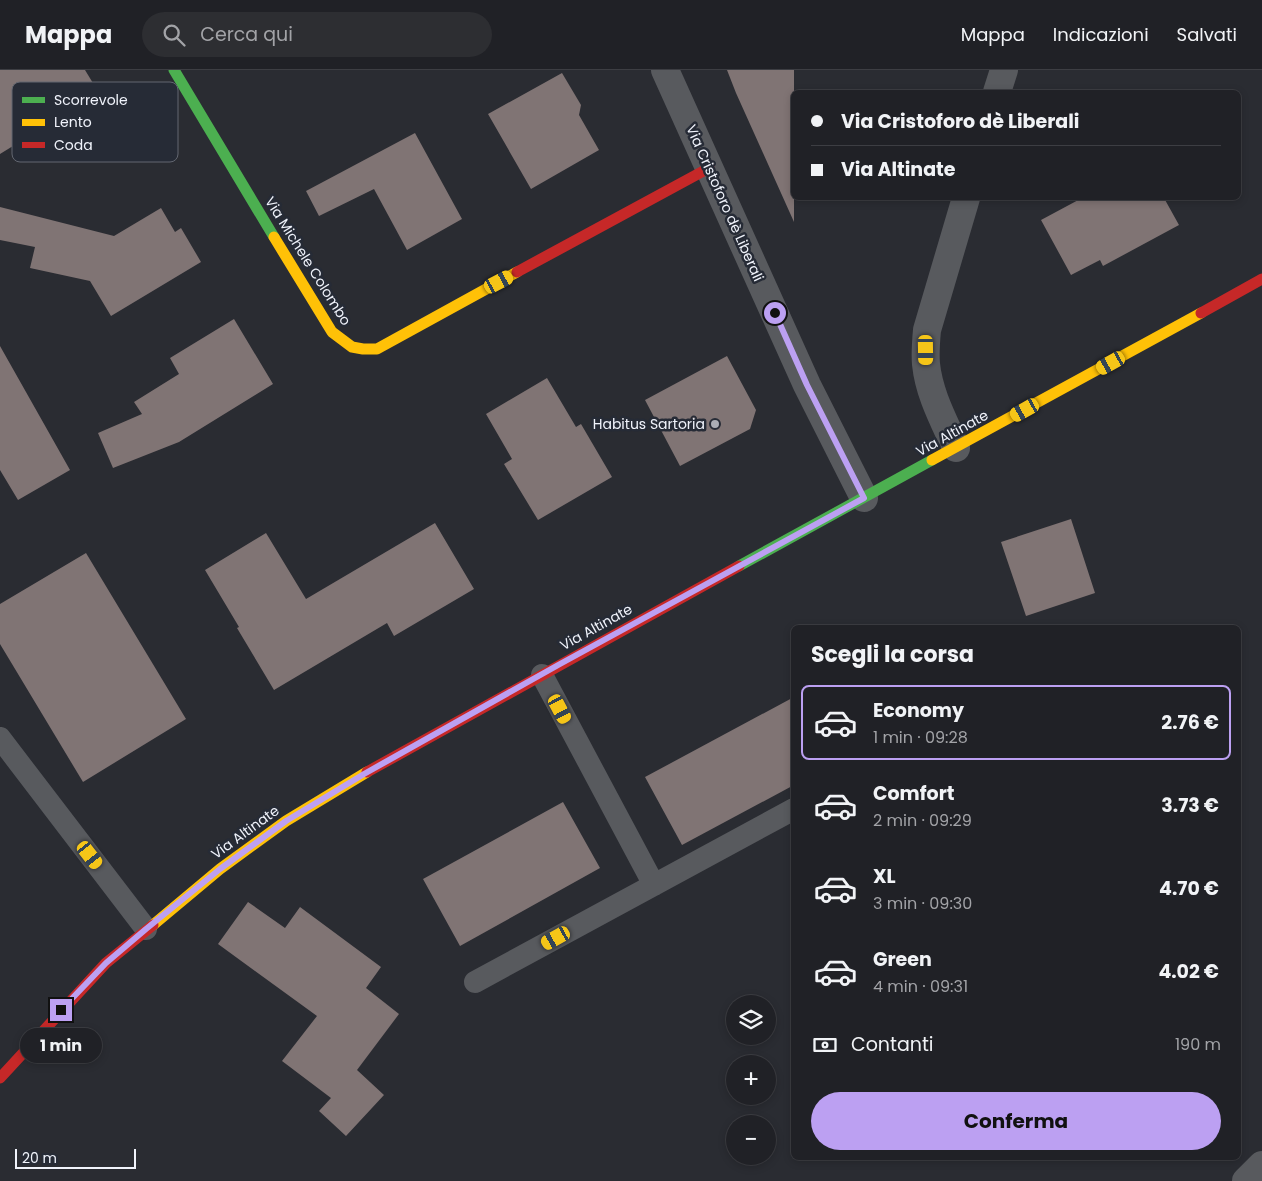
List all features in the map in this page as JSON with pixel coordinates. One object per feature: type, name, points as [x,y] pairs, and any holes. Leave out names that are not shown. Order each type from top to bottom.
[{"type":"street","name":"Via Michele Colombo","points":[[174,70],[332,332],[351,348],[363,350],[377,349],[710,168]]},
{"type":"street","name":"Via Cristoforo dè Liberali","points":[[665,70],[807,385],[864,498]]},
{"type":"street","points":[[998,90],[1004,70]]},
{"type":"street","points":[[956,448],[934,399],[927,372],[926,350],[927,330],[965,200]]},
{"type":"street","name":"Via Altinate","points":[[0,1078],[106,963],[220,869],[286,821],[364,774],[542,675],[1262,280]]},
{"type":"street","points":[[1246,1181],[1262,1165]]},
{"type":"lane","points":[[542,675],[654,885]]},
{"type":"lane","points":[[0,738],[146,929]]},
{"type":"lane","points":[[475,982],[791,811]]},
{"type":"building","points":[[0,70],[85,70],[92,82],[12,82],[12,147],[0,154]]},
{"type":"building","points":[[727,70],[794,70],[794,90],[791,90],[791,200],[794,200],[794,222]]},
{"type":"building","points":[[562,73],[581,105],[579,115],[599,150],[531,189],[488,114]]},
{"type":"building","points":[[415,133],[462,219],[407,250],[374,189],[319,216],[306,191]]},
{"type":"building","points":[[1078,200],[1165,200],[1179,225],[1103,266],[1100,260],[1071,275],[1041,220]]},
{"type":"building","points":[[0,207],[114,236],[161,208],[175,232],[181,228],[201,262],[111,316],[90,281],[30,268],[35,247],[0,240]]},
{"type":"building","points":[[234,319],[273,384],[179,442],[113,468],[98,433],[142,414],[134,402],[179,374],[170,358]]},
{"type":"building","points":[[0,346],[70,470],[18,500],[0,470]]},
{"type":"building","points":[[727,356],[756,410],[750,429],[680,466],[645,400]]},
{"type":"building","points":[[547,378],[576,427],[581,424],[612,477],[538,520],[504,464],[512,459],[486,414]]},
{"type":"building","points":[[1071,519],[1095,593],[1026,616],[1001,542]]},
{"type":"building","points":[[435,523],[474,589],[394,636],[387,623],[274,690],[205,570],[266,533],[306,599]]},
{"type":"building","points":[[86,553],[186,719],[83,782],[0,644],[0,604]]},
{"type":"building","points":[[791,699],[791,787],[682,845],[645,777]]},
{"type":"building","points":[[563,802],[600,868],[460,946],[423,879]]},
{"type":"building","points":[[248,902],[285,928],[300,907],[381,967],[366,988],[399,1014],[357,1070],[384,1095],[346,1136],[319,1111],[331,1098],[282,1061],[317,1016],[218,944]]},
{"type":"traffic: fast","points":[[174,70],[274,237]]},
{"type":"traffic: fast","points":[[739,566],[932,460]]},
{"type":"traffic: slow","points":[[274,237],[332,332],[352,347],[363,349],[377,349],[517,272]]},
{"type":"traffic: slow","points":[[932,460],[1201,313]]},
{"type":"traffic: slow","points":[[153,925],[220,869],[286,821],[367,772]]},
{"type":"traffic: jam","points":[[517,272],[709,168]]},
{"type":"traffic: jam","points":[[1201,313],[1262,279]]},
{"type":"traffic: jam","points":[[367,772],[739,566]]},
{"type":"traffic: jam","points":[[0,1078],[106,963],[153,925]]},
{"type":"place","name":"Habitus Sartoria","points":[[715,424]]},
{"type":"route","points":[[61,1010],[106,963],[146,929],[220,869],[286,821],[364,774],[560,664],[864,498],[807,385],[775,313]]}]
